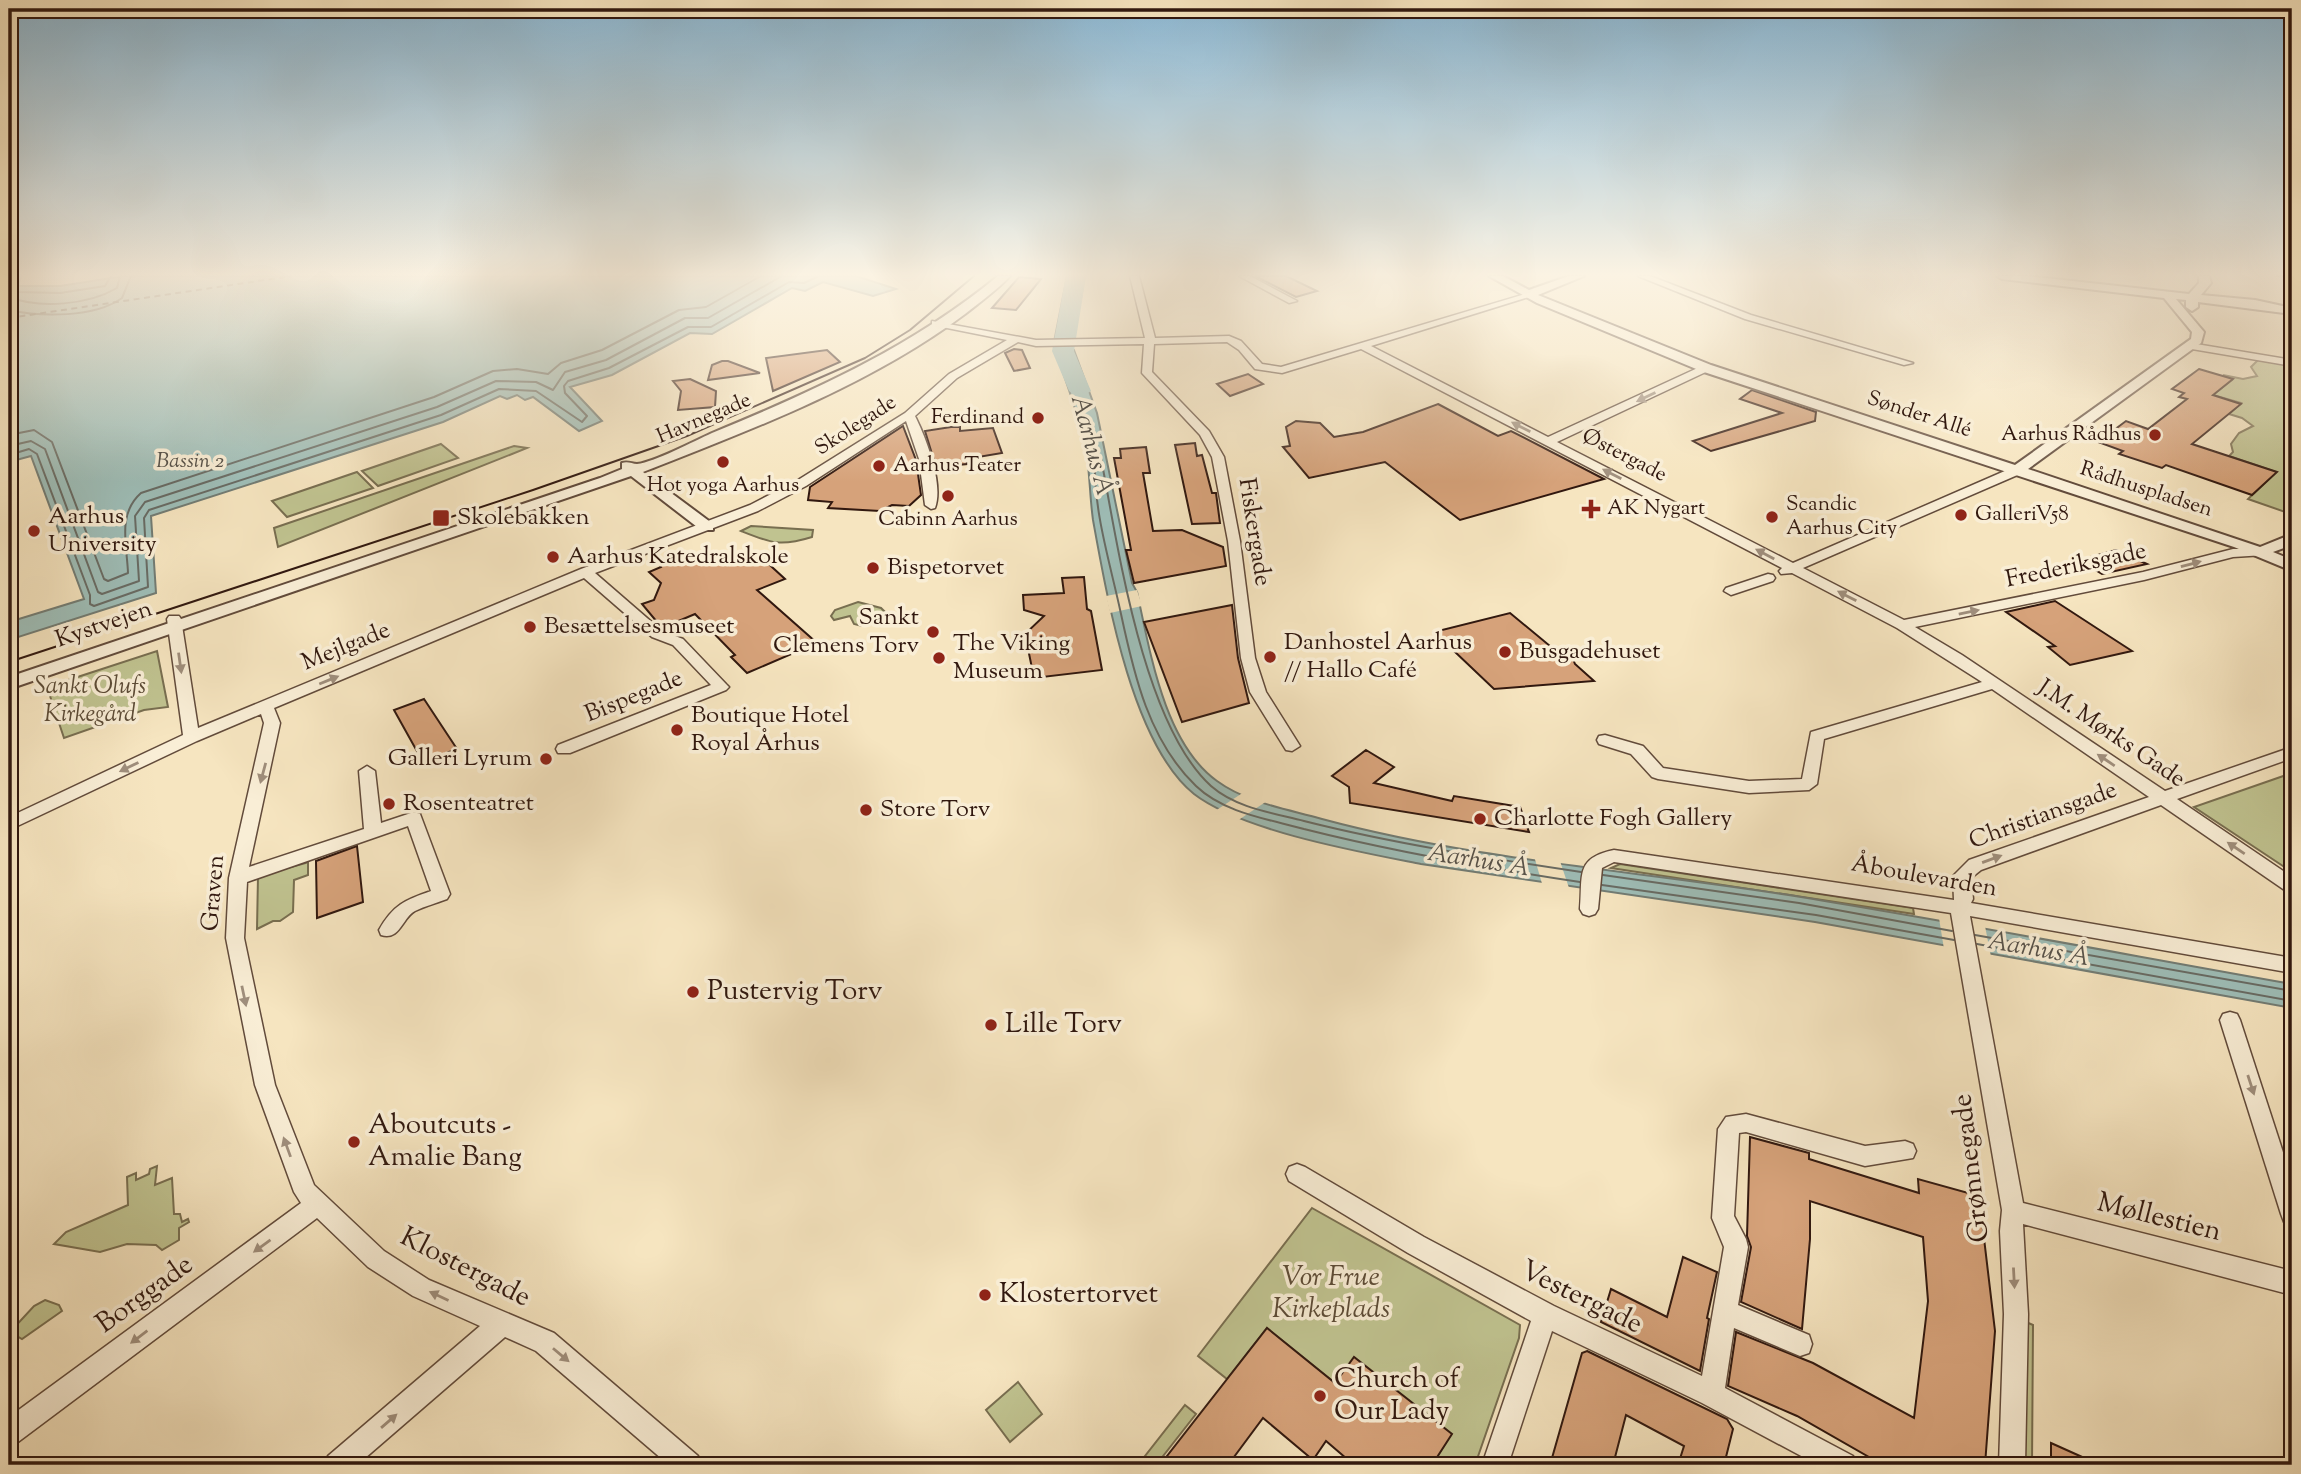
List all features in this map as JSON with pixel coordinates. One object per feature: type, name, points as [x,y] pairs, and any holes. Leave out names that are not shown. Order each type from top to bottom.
[{"type":"street","name":"Havnegade","points":[[630,468],[848,373],[901,345]]},
{"type":"street","name":"Skolegade","points":[[708,527],[754,508],[802,483],[909,415],[953,376],[1007,345]]},
{"type":"street","name":"Fiskergade","points":[[1151,345],[1147,373],[1205,433],[1218,457],[1234,541],[1248,658],[1258,692],[1292,746]]},
{"type":"street","points":[[1242,345],[1248,360],[1256,366],[1276,370],[1292,368],[1367,345]]},
{"type":"street","name":"Sønder Allé","points":[[1650,345],[1706,368],[2018,470]]},
{"type":"street","points":[[1845,345],[1908,363]]},
{"type":"street","points":[[1787,570],[2018,470],[2191,345]]},
{"type":"street","points":[[2202,345],[2292,363]]},
{"type":"street","name":"Østergade","points":[[1363,346],[1549,441],[1787,570],[1902,625]]},
{"type":"street","points":[[1549,441],[1574,432],[1706,368]]},
{"type":"street","points":[[909,415],[918,434],[930,487],[931,505]]},
{"type":"street","points":[[191,737],[174,623],[630,468],[708,527]]},
{"type":"street","name":"Rådhuspladsen","points":[[2018,470],[2260,552],[2292,566]]},
{"type":"street","name":"Mejlgade","points":[[9,824],[191,737],[586,572],[708,527]]},
{"type":"street","points":[[2260,552],[2292,539]]},
{"type":"street","name":"Frederiksgade","points":[[1902,625],[2144,576],[2233,553],[2260,552]]},
{"type":"street","name":"Bispegade","points":[[564,749],[721,687],[678,642],[657,634],[586,572]]},
{"type":"street","points":[[1731,590],[1768,578]]},
{"type":"street","name":"Kystvejen","points":[[9,673],[174,623]]},
{"type":"street","name":"Kystvejen","points":[[9,683],[174,623]]},
{"type":"street","name":"J.M. Mørks Gade","points":[[1902,625],[2292,886]]},
{"type":"street","points":[[1605,740],[1637,750],[1658,773],[1749,787],[1809,784],[1817,736],[1993,684]]},
{"type":"street","name":"Graven","points":[[265,1085],[234,938],[238,878],[272,723],[266,706]]},
{"type":"street","name":"Christiansgade","points":[[1960,914],[1964,899],[1962,876],[1975,865],[2292,752]]},
{"type":"street","points":[[367,771],[373,832]]},
{"type":"street","points":[[238,878],[414,818],[441,894],[406,907],[388,930]]},
{"type":"street","name":"Åboulevarden","points":[[1589,902],[1593,866],[1600,859],[1615,856],[1765,876],[1960,914],[2292,966]]},
{"type":"street","name":"Grønnegade","points":[[1960,914],[2013,1210],[2011,1231],[2016,1314],[2012,1465]]},
{"type":"street","points":[[2230,1020],[2292,1214]]},
{"type":"street","name":"Klostergade","points":[[265,1085],[305,1192],[376,1259],[421,1288],[545,1342],[689,1465]]},
{"type":"street","points":[[1712,1394],[1735,1247],[1735,1239],[1723,1218],[1729,1129],[1734,1124],[1746,1123],[1865,1156],[1905,1152]]},
{"type":"street","name":"Vestergade","points":[[1297,1174],[1416,1245],[1545,1315],[1712,1394],[1844,1465]]},
{"type":"street","name":"Borggade","points":[[9,1433],[317,1205]]},
{"type":"street","name":"Møllestien","points":[[2013,1210],[2046,1222],[2292,1283]]},
{"type":"street","points":[[1725,1312],[1800,1344]]},
{"type":"street","points":[[1494,1465],[1545,1315]]},
{"type":"street","points":[[337,1465],[501,1324]]},
{"type":"green space","points":[[2259,359],[2292,366],[2291,514],[2248,499],[2276,472],[2229,456],[2233,452],[2231,444],[2239,433],[2253,426],[2242,418],[2229,414],[2241,403],[2213,395],[2232,380],[2223,375],[2243,379],[2257,376],[2251,367]]},
{"type":"green space","points":[[441,444],[458,458],[378,486],[362,471]]},
{"type":"green space","points":[[514,446],[527,448],[278,547],[274,528]]},
{"type":"green space","points":[[357,472],[373,488],[287,517],[272,501]]},
{"type":"green space","points":[[751,526],[813,530],[812,537],[783,543],[741,531]]},
{"type":"green space","points":[[858,602],[881,608],[893,620],[862,626],[854,624],[850,616],[834,620],[831,616],[835,610]]},
{"type":"green space","name":"Sankt Olufs Kirkegård","points":[[157,651],[168,707],[144,710],[64,738],[47,687]]},
{"type":"green space","points":[[2292,773],[2292,824],[2286,827],[2292,832],[2292,872],[2194,807]]},
{"type":"green space","points":[[308,859],[308,875],[294,880],[293,912],[280,921],[273,921],[257,929],[258,876],[306,863]]},
{"type":"green space","points":[[1620,864],[1913,908],[1914,914],[1611,868]]},
{"type":"green space","points":[[157,1166],[155,1185],[172,1178],[174,1214],[180,1214],[182,1222],[188,1219],[189,1222],[179,1228],[179,1240],[162,1250],[156,1245],[127,1244],[100,1252],[54,1244],[66,1232],[128,1205],[127,1177],[136,1173],[136,1180],[149,1174],[150,1169]]},
{"type":"green space","name":"Vor Frue Kirkeplads","points":[[1312,1208],[1520,1325],[1519,1338],[1475,1465],[1432,1465],[1451,1434],[1335,1383],[1267,1328],[1227,1379],[1198,1356]]},
{"type":"green space","points":[[45,1300],[59,1305],[62,1311],[22,1339],[10,1332],[34,1306]]},
{"type":"green space","points":[[2026,1322],[2033,1325],[2032,1465],[2024,1465]]},
{"type":"green space","points":[[1018,1382],[1042,1414],[1010,1442],[986,1410]]},
{"type":"green space","points":[[1185,1405],[1196,1414],[1156,1465],[1138,1465]]},
{"type":"water","name":"Bassin 2","points":[[9,345],[668,345],[612,375],[570,387],[602,421],[579,431],[533,397],[525,400],[517,395],[507,399],[500,396],[443,422],[151,516],[156,593],[9,640],[9,622],[84,599],[31,456],[9,462]]},
{"type":"water","points":[[1074,350],[1097,413],[1132,583],[1137,592],[1162,694],[1184,744],[1199,764],[1229,789],[1281,808],[1440,845],[1801,897],[2292,984],[2292,1008],[1815,922],[1421,864],[1303,838],[1241,819],[1215,807],[1194,794],[1172,771],[1138,706],[1106,588],[1093,520],[1084,443],[1055,351]]},
{"type":"pier","points":[[1137,590],[1142,606],[1110,613],[1106,596]]},
{"type":"pier","points":[[1244,792],[1267,801],[1237,821],[1215,811]]},
{"type":"pier","points":[[1534,856],[1560,861],[1570,891],[1543,887]]},
{"type":"pier","points":[[1939,918],[1985,926],[1991,957],[1944,949]]},
{"type":"building","points":[[1014,349],[1022,350],[1030,368],[1014,371],[1005,353]]},
{"type":"building","points":[[827,350],[840,362],[773,391],[766,358]]},
{"type":"building","points":[[722,361],[760,373],[708,380],[712,365]]},
{"type":"building","name":"Aarhus Rådhus","points":[[2199,369],[2233,379],[2213,395],[2241,404],[2192,444],[2277,472],[2252,495],[2166,465],[2162,468],[2119,454],[2123,451],[2098,442],[2126,421],[2148,429],[2187,399],[2179,397],[2184,393],[2172,389]]},
{"type":"building","points":[[1248,374],[1263,384],[1230,396],[1217,384]]},
{"type":"building","points":[[690,379],[716,391],[715,407],[678,410],[681,391],[673,381]]},
{"type":"building","points":[[1752,390],[1816,412],[1815,421],[1711,451],[1693,441],[1782,413],[1740,399]]},
{"type":"building","points":[[1438,404],[1498,436],[1511,431],[1604,479],[1460,520],[1385,462],[1309,478],[1283,447],[1290,446],[1286,427],[1296,421],[1320,423],[1334,437],[1363,432]]},
{"type":"building","name":"Aarhus Teater","points":[[903,426],[916,460],[921,495],[909,506],[892,505],[880,511],[828,508],[832,502],[808,500],[810,487]]},
{"type":"building","points":[[960,427],[960,431],[993,428],[1002,453],[966,459],[967,464],[936,467],[925,431]]},
{"type":"building","points":[[1195,443],[1197,456],[1202,455],[1212,493],[1216,493],[1220,523],[1192,524],[1175,445]]},
{"type":"building","points":[[1146,447],[1150,473],[1143,473],[1153,531],[1182,530],[1223,547],[1226,566],[1134,583],[1126,550],[1131,550],[1114,458],[1121,458],[1120,449]]},
{"type":"building","points":[[2116,550],[2147,564],[2102,574],[2079,560]]},
{"type":"building","points":[[688,552],[742,559],[750,563],[762,558],[785,579],[757,590],[817,643],[747,673],[731,657],[735,655],[695,614],[662,628],[642,604],[654,600],[661,583],[649,572],[669,562],[667,560]]},
{"type":"building","points":[[1084,577],[1087,609],[1091,611],[1102,670],[1034,678],[1025,634],[1044,616],[1024,610],[1023,595],[1064,593],[1062,578]]},
{"type":"building","points":[[2055,601],[2132,651],[2070,665],[2048,647],[2055,646],[2006,612]]},
{"type":"building","points":[[1232,605],[1238,658],[1249,703],[1182,722],[1144,622]]},
{"type":"building","name":"Busgadehuset","points":[[1510,613],[1562,656],[1571,654],[1575,664],[1594,681],[1494,689],[1434,632]]},
{"type":"building","points":[[424,699],[457,749],[423,762],[394,710]]},
{"type":"building","points":[[1366,750],[1394,767],[1374,783],[1452,801],[1454,796],[1520,807],[1529,832],[1350,803],[1349,787],[1332,776]]},
{"type":"building","points":[[357,846],[363,902],[317,918],[316,861]]},
{"type":"building","points":[[1750,1137],[1809,1153],[1809,1159],[1919,1193],[1918,1179],[1979,1196],[1995,1331],[1985,1465],[1883,1465],[1797,1416],[1728,1386],[1736,1332],[1813,1363],[1914,1418],[1928,1301],[1923,1237],[1810,1201],[1810,1239],[1802,1329],[1741,1302],[1751,1247],[1747,1236]]},
{"type":"building","points":[[1683,1257],[1717,1272],[1700,1371],[1601,1322],[1611,1289],[1667,1317]]},
{"type":"building","name":"Church of Our Lady","points":[[1267,1328],[1335,1383],[1354,1357],[1452,1434],[1432,1465],[1354,1465],[1326,1441],[1313,1460],[1263,1418],[1228,1465],[1160,1465]]},
{"type":"building","points":[[1587,1351],[1727,1419],[1733,1429],[1724,1465],[1678,1465],[1684,1446],[1626,1415],[1613,1465],[1550,1465],[1582,1353]]},
{"type":"building","points":[[2051,1443],[2100,1465],[2051,1465]]},
{"type":"waterway","name":"Aarhus Å","points":[[1064,345],[1063,351],[1080,391]]},
{"type":"tram line","points":[[9,662],[533,490],[687,436],[865,358],[886,345]]},
{"type":"place","name":"Ferdinand","points":[[1038,418]]},
{"type":"place","name":"Aarhus Rådhus","points":[[2155,435]]},
{"type":"place","name":"Hot yoga Aarhus","points":[[723,462]]},
{"type":"place","name":"Aarhus Teater","points":[[879,466]]},
{"type":"place","name":"Cabinn Aarhus","points":[[948,496]]},
{"type":"place","name":"AK Nygart","points":[[1591,509]]},
{"type":"place","name":"GalleriV58","points":[[1961,515]]},
{"type":"place","name":"Scandic Aarhus City","points":[[1772,517]]},
{"type":"place","name":"Skolebakken","points":[[441,518]]},
{"type":"place","name":"Aarhus University","points":[[34,531]]},
{"type":"place","name":"Aarhus Katedralskole","points":[[553,557]]},
{"type":"place","name":"Bispetorvet","points":[[873,568]]},
{"type":"place","name":"Besættelsesmuseet","points":[[530,627]]},
{"type":"place","name":"Sankt Clemens Torv","points":[[933,632]]},
{"type":"place","name":"Busgadehuset","points":[[1505,652]]},
{"type":"place","name":"Danhostel Aarhus // Hallo Café","points":[[1270,657]]},
{"type":"place","name":"The Viking Museum","points":[[939,658]]},
{"type":"place","name":"Boutique Hotel Royal Århus","points":[[677,730]]},
{"type":"place","name":"Galleri Lyrum","points":[[546,759]]},
{"type":"place","name":"Rosenteatret","points":[[389,804]]},
{"type":"place","name":"Store Torv","points":[[866,810]]},
{"type":"place","name":"Charlotte Fogh Gallery","points":[[1480,819]]},
{"type":"place","name":"Pustervig Torv","points":[[693,992]]},
{"type":"place","name":"Lille Torv","points":[[991,1025]]},
{"type":"place","name":"Aboutcuts - Amalie Bang","points":[[354,1142]]},
{"type":"place","name":"Klostertorvet","points":[[985,1295]]},
{"type":"place","name":"Church of Our Lady","points":[[1320,1396]]}]
